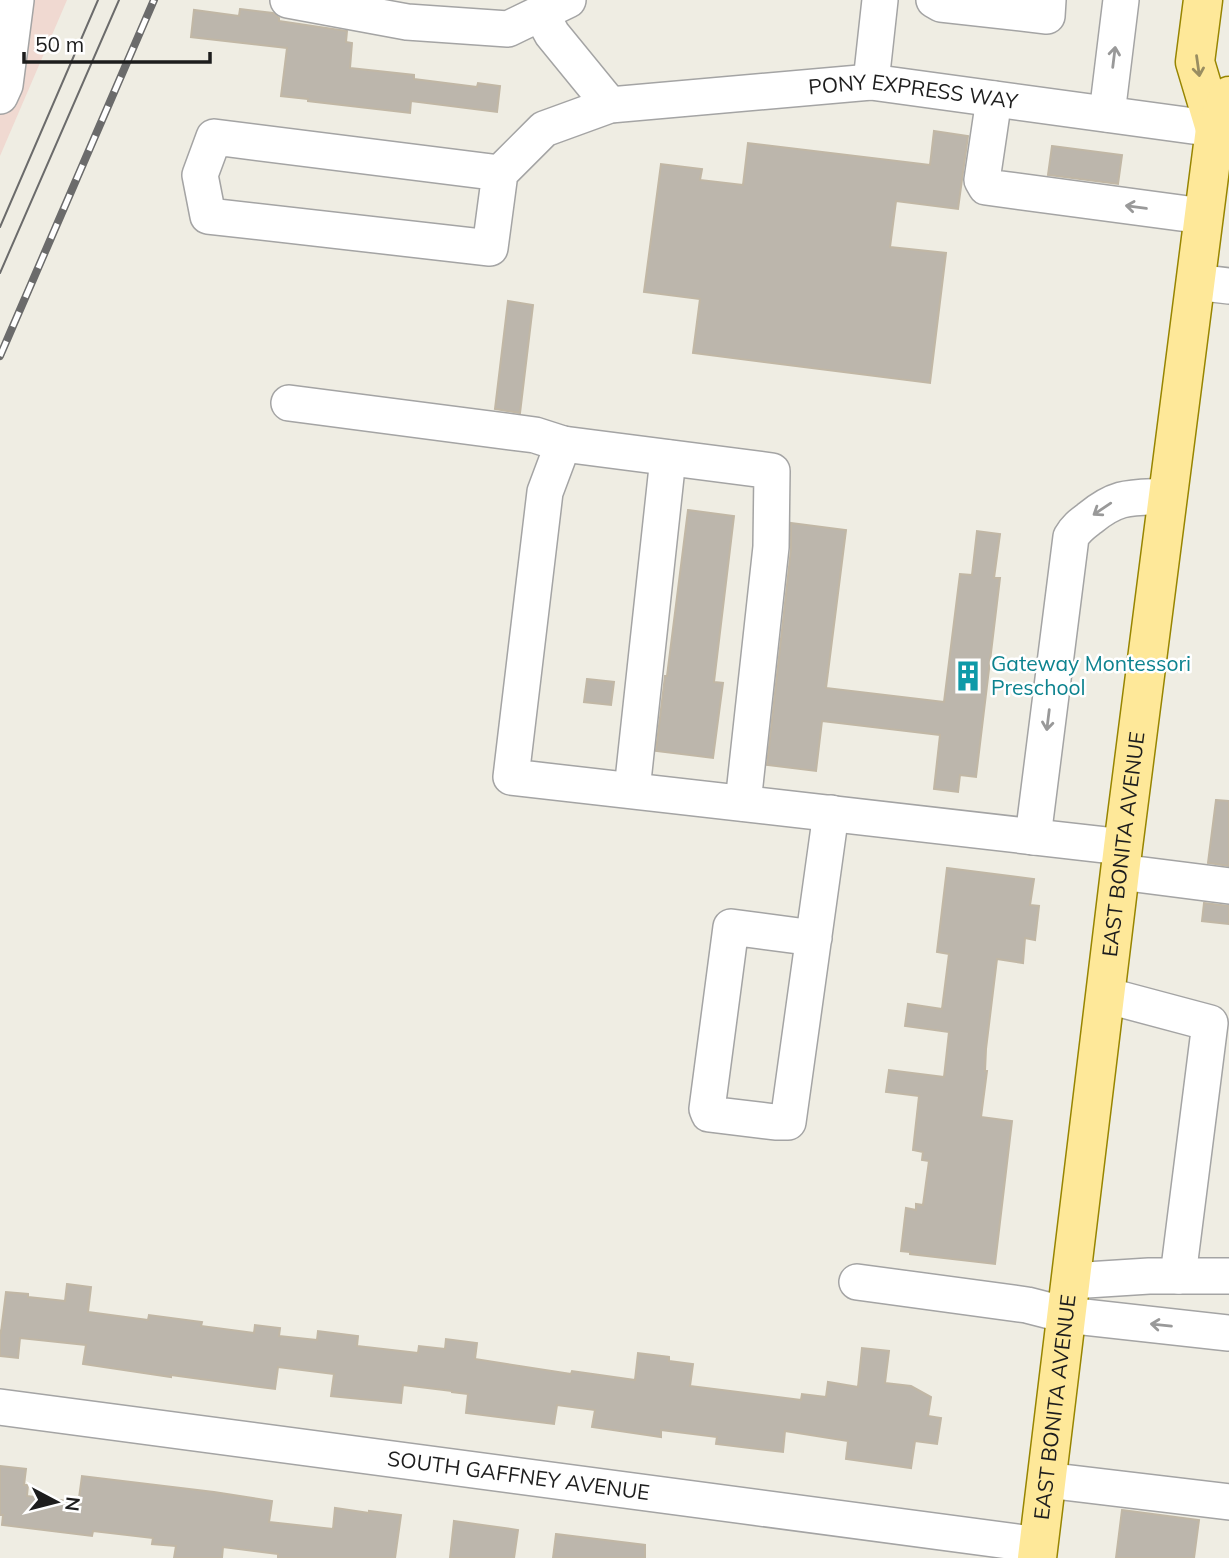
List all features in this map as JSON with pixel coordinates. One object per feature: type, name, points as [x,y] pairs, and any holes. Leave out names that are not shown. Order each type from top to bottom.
[{"type":"main road","name":"EAST BONITA AVENUE","points":[[1038,1551],[1168,496],[1212,284],[1203,216],[1224,119],[1195,62],[1203,0]]},
{"type":"street","points":[[0,96],[5,85],[16,0]]},
{"type":"street","points":[[288,0],[407,22],[508,29],[554,7],[552,34],[610,105]]},
{"type":"street","points":[[871,82],[880,0]]},
{"type":"street","points":[[934,0],[941,4],[1046,16],[1048,0]]},
{"type":"street","points":[[1107,114],[1121,0]]},
{"type":"street","name":"PONY EXPRESS WAY","points":[[500,173],[544,129],[610,105],[871,82],[1107,114],[1224,119]]},
{"type":"street","points":[[994,99],[982,180],[986,187],[1203,216]]},
{"type":"street","points":[[214,137],[500,173],[490,248],[208,216],[200,175],[214,137]]},
{"type":"street","points":[[289,403],[535,435],[563,444],[772,471],[771,547],[743,803]]},
{"type":"street","points":[[563,444],[545,492],[510,776],[1032,837],[1229,886]]},
{"type":"street","points":[[632,790],[668,458]]},
{"type":"street","points":[[1032,837],[1071,537],[1076,529],[1115,500],[1168,496]]},
{"type":"street","points":[[814,938],[732,928],[707,1109],[709,1114],[788,1122],[814,938],[831,813]]},
{"type":"street","points":[[1105,995],[1210,1023],[1178,1276]]},
{"type":"street","points":[[857,1282],[1027,1305],[1178,1276],[1229,1276]]},
{"type":"street","points":[[1069,1298],[1229,1333]]},
{"type":"street","name":"SOUTH GAFFNEY AVENUE","points":[[0,1407],[1038,1551]]},
{"type":"street","points":[[1046,1480],[1229,1502]]},
{"type":"shaded area","points":[[0,0],[67,0],[0,156]]},
{"type":"building","points":[[240,9],[273,13],[279,21],[347,31],[346,42],[352,43],[350,68],[414,75],[414,79],[477,87],[478,83],[500,86],[497,112],[411,101],[410,113],[281,96],[287,48],[191,37],[194,10],[239,16]]},
{"type":"building","points":[[934,131],[968,136],[958,209],[896,201],[890,247],[946,253],[930,383],[693,353],[700,299],[644,292],[661,164],[702,169],[700,180],[743,185],[748,143],[930,165]]},
{"type":"building","points":[[1052,146],[1122,155],[1118,184],[1048,175]]},
{"type":"building","points":[[508,301],[533,305],[520,413],[495,409]]},
{"type":"building","points":[[688,510],[734,516],[714,682],[723,683],[713,758],[656,751]]},
{"type":"building","points":[[791,523],[846,530],[826,688],[944,702],[960,574],[972,575],[977,531],[1000,534],[994,578],[1000,578],[976,777],[960,775],[958,792],[934,789],[940,735],[822,721],[816,771],[767,765],[791,549]]},
{"type":"building","points":[[587,679],[614,682],[611,705],[584,702]]},
{"type":"building","points":[[1216,800],[1229,801],[1229,866],[1208,863]]},
{"type":"building","points":[[947,868],[1034,879],[1030,905],[1039,906],[1035,940],[1025,938],[1023,963],[997,959],[981,1117],[1012,1121],[995,1264],[901,1251],[906,1208],[916,1210],[916,1204],[923,1205],[929,1161],[922,1160],[923,1152],[913,1150],[919,1096],[886,1092],[889,1070],[944,1077],[949,1032],[905,1026],[908,1004],[942,1009],[949,954],[937,952]]},
{"type":"building","points":[[1204,903],[1229,906],[1229,924],[1202,921]]},
{"type":"building","points":[[67,1284],[91,1287],[88,1312],[148,1320],[149,1315],[254,1333],[255,1325],[280,1328],[279,1336],[317,1340],[318,1331],[358,1336],[357,1346],[418,1353],[419,1346],[445,1349],[446,1339],[477,1343],[475,1359],[571,1374],[572,1371],[635,1380],[638,1353],[669,1357],[669,1361],[693,1364],[690,1386],[801,1400],[802,1394],[826,1397],[828,1382],[858,1387],[862,1348],[889,1351],[885,1383],[911,1386],[931,1397],[928,1416],[941,1418],[937,1444],[915,1441],[911,1468],[846,1459],[848,1441],[785,1431],[783,1452],[716,1444],[717,1437],[661,1430],[661,1437],[592,1427],[595,1410],[557,1405],[554,1424],[466,1413],[468,1394],[452,1391],[403,1385],[401,1403],[331,1396],[334,1374],[278,1367],[275,1389],[83,1364],[86,1345],[20,1338],[18,1358],[0,1356],[0,1331],[6,1292],[65,1301]]},
{"type":"building","points":[[0,1466],[26,1469],[24,1485],[28,1485],[27,1496],[75,1502],[76,1498],[79,1498],[82,1476],[272,1501],[269,1522],[333,1529],[335,1508],[401,1515],[395,1558],[278,1558],[278,1554],[223,1547],[222,1558],[174,1558],[176,1546],[152,1544],[153,1538],[93,1531],[92,1536],[2,1525]]},
{"type":"building","points":[[1122,1510],[1199,1520],[1194,1558],[1116,1558]]},
{"type":"building","points":[[454,1521],[518,1530],[514,1558],[450,1558]]},
{"type":"building","points":[[556,1534],[645,1545],[645,1558],[553,1558]]},
{"type":"tram line","points":[[0,227],[98,0]]},
{"type":"tram line","points":[[0,273],[119,0]]},
{"type":"railway","points":[[0,356],[154,0]]},
{"type":"place","name":"Gateway Montessori Preschool","points":[[968,676]]}]
